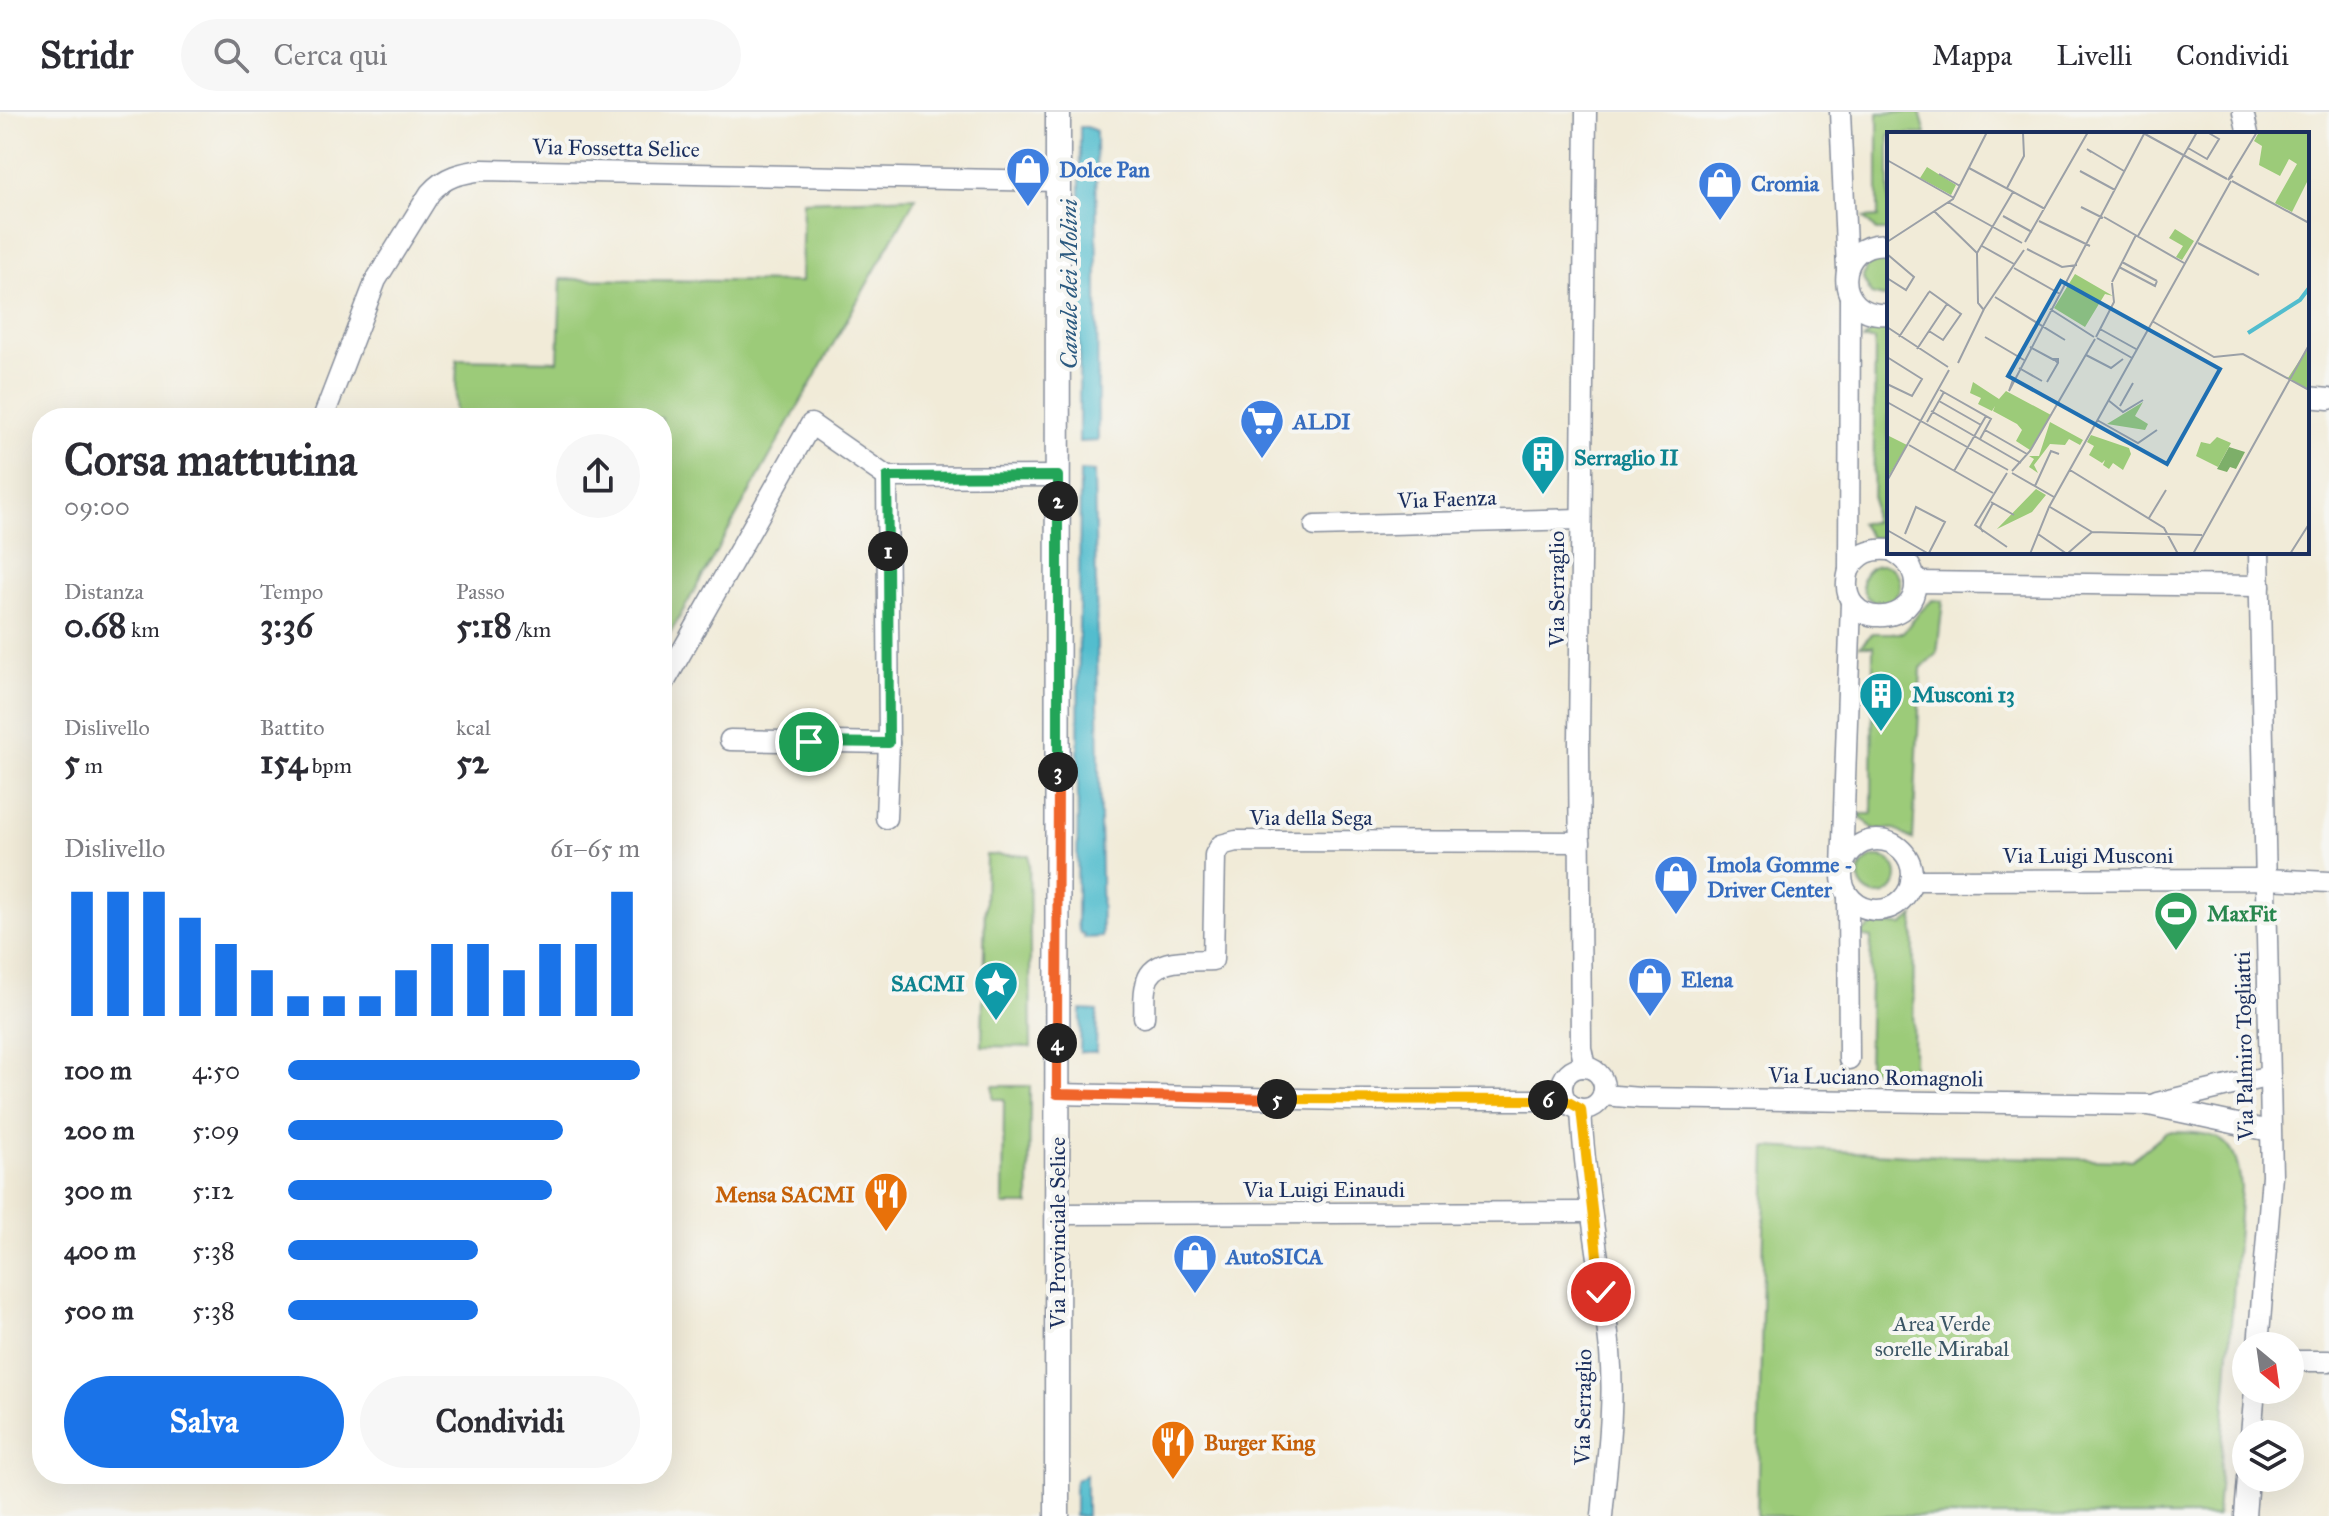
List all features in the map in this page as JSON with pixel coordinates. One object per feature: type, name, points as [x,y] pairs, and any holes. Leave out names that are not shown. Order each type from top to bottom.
[{"type":"main road","name":"Via Provinciale Selice","points":[[1057,1516],[1058,112]]},
{"type":"street","name":"Via Serraglio","points":[[1585,1067],[1581,1048],[1580,519],[1586,112]]},
{"type":"street","points":[[1840,112],[1845,278],[1850,296],[1849,570],[1846,580],[1851,602],[1842,869],[1848,895],[1849,1059]]},
{"type":"street","points":[[2243,112],[2248,132]]},
{"type":"street","points":[[2255,132],[2260,112]]},
{"type":"street","name":"Via Fossetta Selice","points":[[327,408],[376,280],[430,193],[440,182],[457,174],[483,170],[1058,181]]},
{"type":"street","points":[[1847,269],[1860,251],[1870,245],[1887,245]]},
{"type":"street","points":[[1850,296],[1867,312],[1887,314]]},
{"type":"street","points":[[2309,397],[2329,399]]},
{"type":"street","points":[[672,669],[811,424],[887,477],[1058,476]]},
{"type":"street","points":[[886,818],[889,743],[887,477]]},
{"type":"street","name":"Via Faenza","points":[[1315,526],[1580,519]]},
{"type":"street","points":[[1849,570],[1864,553],[1875,549],[1887,550]]},
{"type":"street","points":[[1851,602],[1869,616],[1891,616],[1908,603],[1915,582],[1907,561],[1896,554]]},
{"type":"street","name":"Via Palmiro Togliatti","points":[[2259,554],[2272,1176],[2259,1332]]},
{"type":"street","points":[[1915,582],[2260,586]]},
{"type":"street","points":[[730,740],[889,743]]},
{"type":"street","points":[[1842,869],[1846,857],[1854,848],[1876,840],[1899,848],[1907,857],[1911,880],[1900,901],[1879,910],[1856,903],[1848,895]]},
{"type":"street","name":"Via della Sega","points":[[1144,1017],[1146,983],[1151,972],[1175,962],[1213,960],[1215,855],[1221,845],[1236,841],[1580,842]]},
{"type":"street","name":"Via Luigi Musconi","points":[[1911,880],[2265,879],[2329,882]]},
{"type":"street","name":"Via Serraglio","points":[[1602,1516],[1612,1416],[1610,1353],[1573,1104],[1562,1087],[1563,1080],[1572,1070],[1591,1068],[1601,1076],[1603,1095]]},
{"type":"street","name":"Via Luciano Romagnoli","points":[[2149,1105],[2270,1076]]},
{"type":"street","points":[[1057,1094],[1573,1104],[1593,1107],[1603,1095]]},
{"type":"street","name":"Via Luciano Romagnoli","points":[[1603,1095],[2149,1105],[2270,1131]]},
{"type":"street","name":"Via Luigi Einaudi","points":[[1057,1214],[1591,1212]]},
{"type":"street","points":[[2304,1361],[2329,1361]]},
{"type":"street","points":[[2246,1515],[2247,1492]]},
{"type":"green space","points":[[1920,112],[1925,132],[1887,132],[1887,231],[1876,231],[1864,218],[1878,217],[1878,113]]},
{"type":"green space","points":[[916,197],[672,630],[672,408],[455,408],[457,359],[558,361],[561,279],[801,282],[803,201]]},
{"type":"green space","points":[[1887,259],[1887,296],[1871,294],[1863,279],[1869,264]]},
{"type":"green space","points":[[1877,326],[1887,326],[1887,537],[1871,538],[1860,523],[1873,522],[1875,340],[1863,340]]},
{"type":"green space","points":[[1881,565],[1895,570],[1900,584],[1895,598],[1881,603],[1867,598],[1862,584],[1867,570]]},
{"type":"green space","points":[[1933,600],[1943,601],[1937,654],[1921,668],[1913,840],[1894,829],[1873,829],[1858,814],[1872,814],[1873,646],[1860,646],[1873,633],[1903,633]]},
{"type":"green space","points":[[986,855],[1029,855],[1031,1047],[982,1046]]},
{"type":"green space","points":[[1878,857],[1892,862],[1897,876],[1892,890],[1878,895],[1864,890],[1859,876],[1864,862]]},
{"type":"green space","points":[[1914,916],[1913,1072],[1868,1070],[1871,938],[1858,936],[1874,924],[1903,925]]},
{"type":"green space","points":[[993,1086],[1030,1086],[1029,1205],[1003,1205],[1004,1099],[993,1099]]},
{"type":"green space","name":"Area Verde sorelle Mirabal","points":[[2166,1132],[2197,1133],[2220,1139],[2234,1155],[2241,1187],[2217,1516],[1757,1516],[1766,1147],[1908,1155],[2132,1160]]},
{"type":"water","points":[[1080,127],[1096,131],[1098,441],[1079,442]]},
{"type":"water","points":[[1080,471],[1094,472],[1102,937],[1084,938],[1077,924]]},
{"type":"water","points":[[1081,1010],[1097,1011],[1096,1052],[1080,1052]]},
{"type":"water","points":[[1086,1474],[1086,1516],[1075,1516],[1075,1481]]},
{"type":"place","name":"Dolce Pan","points":[[1028,208]]},
{"type":"place","name":"Cromia","points":[[1720,222]]},
{"type":"place","name":"ALDI","points":[[1262,460]]},
{"type":"place","name":"Serraglio II","points":[[1543,496]]},
{"type":"place","name":"Musconi 13","points":[[1881,733]]},
{"type":"place","name":"Imola Gomme - Driver Center","points":[[1676,916]]},
{"type":"place","name":"MaxFit","points":[[2176,952]]},
{"type":"place","name":"Elena","points":[[1650,1018]]},
{"type":"place","name":"SACMI","points":[[996,1022]]},
{"type":"place","name":"Mensa SACMI","points":[[886,1233]]},
{"type":"place","name":"AutoSICA","points":[[1195,1295]]},
{"type":"place","name":"Burger King","points":[[1173,1481]]},
{"type":"route","points":[[809,742],[889,743],[887,477],[1058,476],[1057,1094],[1347,1100],[1565,1100],[1581,1109],[1601,1292]]},
{"type":"water label","name":"Canale dei Molini","points":[[1069,284]]}]
